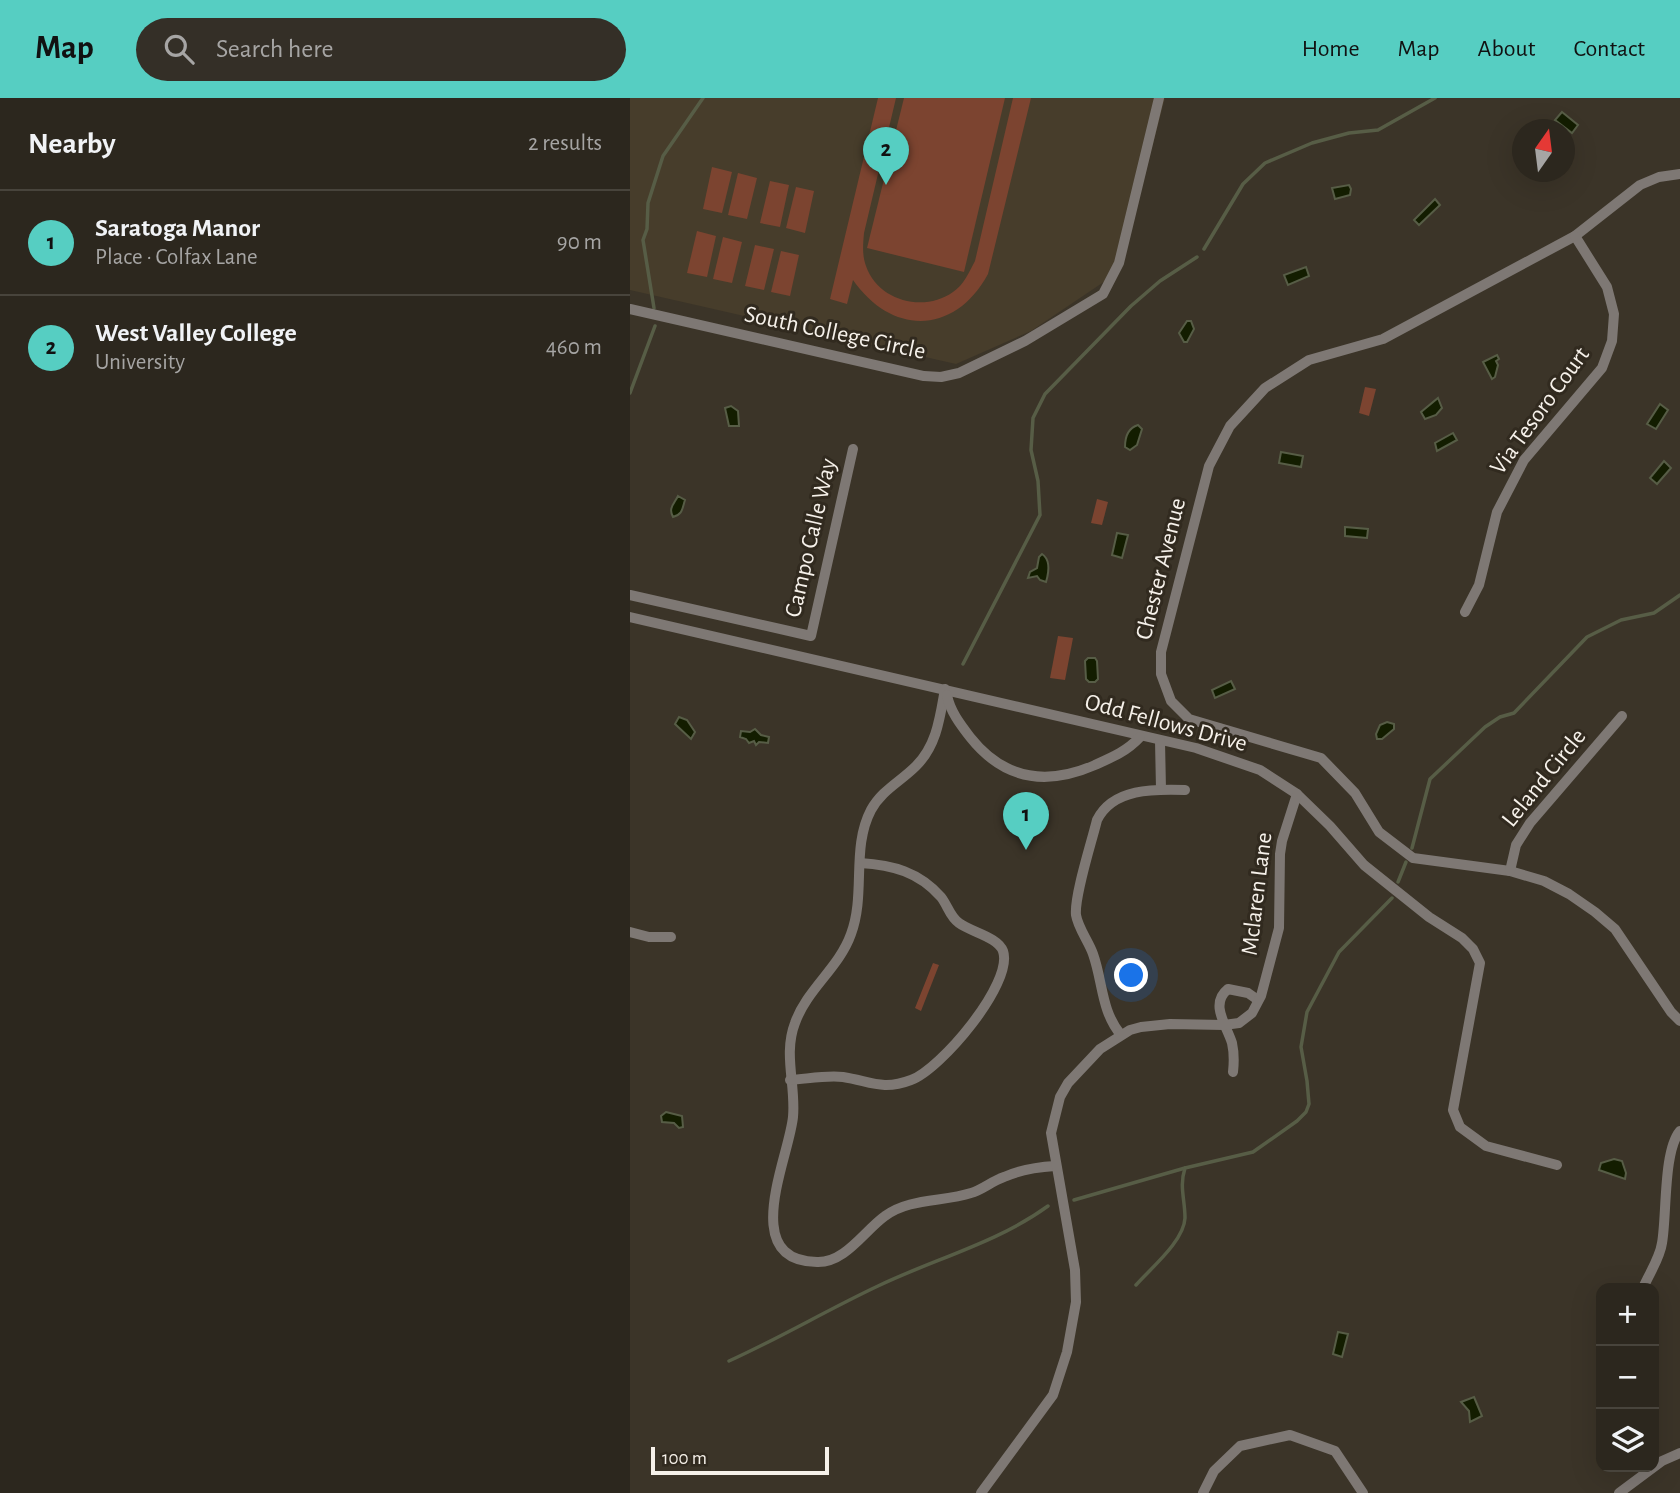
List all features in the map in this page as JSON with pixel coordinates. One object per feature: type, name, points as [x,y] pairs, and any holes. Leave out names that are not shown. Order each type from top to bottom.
[{"type":"street","name":"South College Circle","points":[[630,309],[923,376],[941,377],[959,373],[1025,341],[1102,294],[1110,284],[1119,263],[1159,98]]},
{"type":"street","name":"Chester Avenue","points":[[1680,174],[1659,177],[1640,185],[1575,236],[1383,339],[1309,360],[1265,388],[1230,426],[1209,466],[1161,652],[1161,674],[1171,701],[1189,719],[1321,758],[1355,793],[1379,832],[1413,858],[1510,871],[1544,881],[1595,912],[1615,929],[1671,1012],[1680,1021]]},
{"type":"street","name":"Via Tesoro Court","points":[[1465,612],[1479,585],[1497,512],[1524,460],[1602,368],[1612,341],[1614,314],[1607,287],[1575,236]]},
{"type":"street","name":"Campo Calle Way","points":[[630,595],[811,636],[853,449]]},
{"type":"street","name":"Odd Fellows Drive","points":[[630,617],[1196,748],[1261,770],[1297,793],[1364,865],[1473,949],[1480,963],[1453,1110],[1460,1127],[1486,1146],[1557,1164]]},
{"type":"street","points":[[945,689],[949,706],[975,743],[996,763],[1017,774],[1057,776],[1077,773],[1127,751],[1140,737]]},
{"type":"street","points":[[945,689],[936,735],[929,751],[916,767],[883,792],[871,809],[864,827],[858,912],[851,934],[841,956],[806,1000],[795,1020],[790,1037],[793,1118],[772,1211],[773,1227],[778,1244],[786,1252],[800,1259],[817,1262],[834,1259],[886,1215],[905,1205],[972,1193],[1002,1177],[1024,1170],[1055,1166]]},
{"type":"street","name":"Leland Circle","points":[[1510,871],[1516,845],[1530,823],[1622,716]]},
{"type":"street","points":[[1160,741],[1161,789]]},
{"type":"street","points":[[1121,1035],[1104,1003],[1094,956],[1076,915],[1097,820],[1111,802],[1123,796],[1161,789],[1185,790]]},
{"type":"street","name":"Mclaren Lane","points":[[1224,1026],[1239,1023],[1252,1013],[1258,1000],[1279,928],[1280,855],[1297,793]]},
{"type":"street","points":[[790,1080],[841,1076],[886,1087],[912,1080],[941,1061],[997,987],[1003,968],[1003,951],[996,942],[954,920],[942,898],[921,879],[901,868],[860,863]]},
{"type":"street","points":[[630,932],[649,937],[671,937]]},
{"type":"street","name":"Mclaren Lane","points":[[1233,1072],[1232,1044],[1219,1013],[1224,993],[1228,989],[1248,993],[1258,1000]]},
{"type":"street","points":[[981,1493],[1053,1395],[1067,1352],[1076,1302],[1075,1270],[1051,1133],[1060,1097],[1068,1083],[1100,1049],[1121,1035],[1141,1027],[1170,1024],[1224,1026]]},
{"type":"street","points":[[1645,1283],[1662,1246],[1669,1163],[1676,1135],[1680,1131]]},
{"type":"street","points":[[1203,1493],[1214,1471],[1240,1446],[1290,1435],[1335,1451],[1363,1493]]},
{"type":"street","points":[[1619,1493],[1662,1461],[1680,1453]]},
{"type":"street","points":[[1630,1493],[1641,1476]]},
{"type":"shaded area","points":[[630,98],[1165,98],[1120,271],[1031,331],[956,364],[630,290]]},
{"type":"shaded area","points":[[878,98],[896,98],[864,233],[866,266],[872,278],[891,295],[903,300],[929,302],[957,289],[975,261],[1013,98],[1031,98],[988,274],[974,294],[958,309],[941,317],[923,321],[904,319],[886,311],[869,298],[853,280],[847,304],[830,299]]},
{"type":"shaded area","points":[[904,98],[1005,98],[964,272],[867,248]]},
{"type":"shaded area","points":[[1562,112],[1571,119],[1556,119]]},
{"type":"shaded area","points":[[712,167],[732,172],[722,213],[703,209]]},
{"type":"shaded area","points":[[738,173],[757,178],[747,219],[728,215]]},
{"type":"shaded area","points":[[770,181],[789,185],[780,227],[760,223]]},
{"type":"shaded area","points":[[1349,185],[1350,195],[1335,199],[1332,188]]},
{"type":"shaded area","points":[[796,187],[814,191],[805,233],[786,228]]},
{"type":"shaded area","points":[[1435,199],[1440,205],[1419,225],[1414,220]]},
{"type":"shaded area","points":[[697,231],[716,236],[707,277],[687,273]]},
{"type":"shaded area","points":[[723,237],[742,242],[732,283],[713,279]]},
{"type":"shaded area","points":[[755,245],[774,249],[764,290],[745,286]]},
{"type":"shaded area","points":[[781,251],[799,255],[790,296],[771,292]]},
{"type":"shaded area","points":[[1306,267],[1309,276],[1288,285],[1284,275]]},
{"type":"shaded area","points":[[1187,321],[1191,321],[1194,329],[1187,342],[1184,342],[1179,333]]},
{"type":"shaded area","points":[[1497,355],[1498,365],[1492,379],[1483,362]]},
{"type":"shaded area","points":[[1365,387],[1376,389],[1369,416],[1359,413]]},
{"type":"shaded area","points":[[1438,398],[1442,408],[1436,415],[1425,419],[1421,412]]},
{"type":"shaded area","points":[[1660,404],[1668,410],[1656,429],[1647,424]]},
{"type":"shaded area","points":[[731,406],[738,411],[739,426],[729,426],[725,408]]},
{"type":"shaded area","points":[[1138,425],[1142,429],[1137,445],[1130,450],[1125,447],[1126,437],[1132,428]]},
{"type":"shaded area","points":[[1453,433],[1457,440],[1437,451],[1435,443]]},
{"type":"shaded area","points":[[1281,452],[1303,456],[1301,467],[1279,463]]},
{"type":"shaded area","points":[[1664,461],[1671,468],[1657,484],[1650,478]]},
{"type":"shaded area","points":[[678,496],[685,500],[683,509],[673,517],[671,509]]},
{"type":"shaded area","points":[[1097,499],[1108,502],[1102,525],[1091,523]]},
{"type":"shaded area","points":[[1345,527],[1368,529],[1367,538],[1345,536]]},
{"type":"shaded area","points":[[1117,533],[1128,535],[1122,558],[1112,555]]},
{"type":"shaded area","points":[[1042,554],[1048,563],[1046,582],[1037,576],[1028,578],[1030,572],[1037,568]]},
{"type":"shaded area","points":[[1058,636],[1073,638],[1065,680],[1050,678]]},
{"type":"shaded area","points":[[1095,658],[1097,661],[1098,679],[1095,682],[1086,679],[1085,661]]},
{"type":"shaded area","points":[[1231,681],[1235,689],[1215,698],[1212,690]]},
{"type":"shaded area","points":[[679,717],[687,720],[695,732],[691,739],[675,724]]},
{"type":"shaded area","points":[[1387,722],[1394,724],[1394,729],[1382,739],[1377,739],[1380,725]]},
{"type":"shaded area","points":[[755,729],[761,735],[769,737],[768,743],[759,742],[756,745],[754,741],[749,743],[740,737],[741,731],[750,732]]},
{"type":"shaded area","points":[[933,963],[939,965],[921,1011],[915,1008]]},
{"type":"shaded area","points":[[666,1112],[682,1116],[683,1127],[662,1122],[661,1116]]},
{"type":"shaded area","points":[[1614,1159],[1622,1161],[1625,1179],[1599,1170],[1601,1163]]},
{"type":"shaded area","points":[[1338,1332],[1348,1334],[1342,1357],[1333,1354]]},
{"type":"shaded area","points":[[1474,1397],[1482,1416],[1470,1422],[1469,1411],[1461,1402]]},
{"type":"waterway","points":[[654,308],[643,240],[647,229],[648,203],[663,156],[703,98]]},
{"type":"waterway","points":[[1204,249],[1243,184],[1265,163],[1312,143],[1349,133],[1378,130],[1435,98]]},
{"type":"waterway","points":[[963,664],[1040,515],[1038,481],[1031,450],[1033,418],[1045,394],[1131,306],[1160,281],[1197,257]]},
{"type":"waterway","points":[[630,393],[655,326]]},
{"type":"waterway","points":[[1412,848],[1430,779],[1485,727],[1500,717],[1514,713],[1587,637],[1621,620],[1654,613],[1680,595]]},
{"type":"waterway","points":[[1398,882],[1406,862]]},
{"type":"waterway","points":[[1136,1285],[1173,1245],[1183,1227],[1185,1218],[1182,1181],[1185,1168],[1253,1152],[1306,1112],[1309,1104],[1301,1047],[1307,1012],[1339,952],[1392,898]]},
{"type":"waterway","points":[[1074,1200],[1185,1168]]},
{"type":"waterway","points":[[729,1361],[899,1276],[1008,1230],[1048,1206]]},
{"type":"place","name":"West Valley College","points":[[886,185]]},
{"type":"place","name":"Saratoga Manor","points":[[1026,850]]}]
